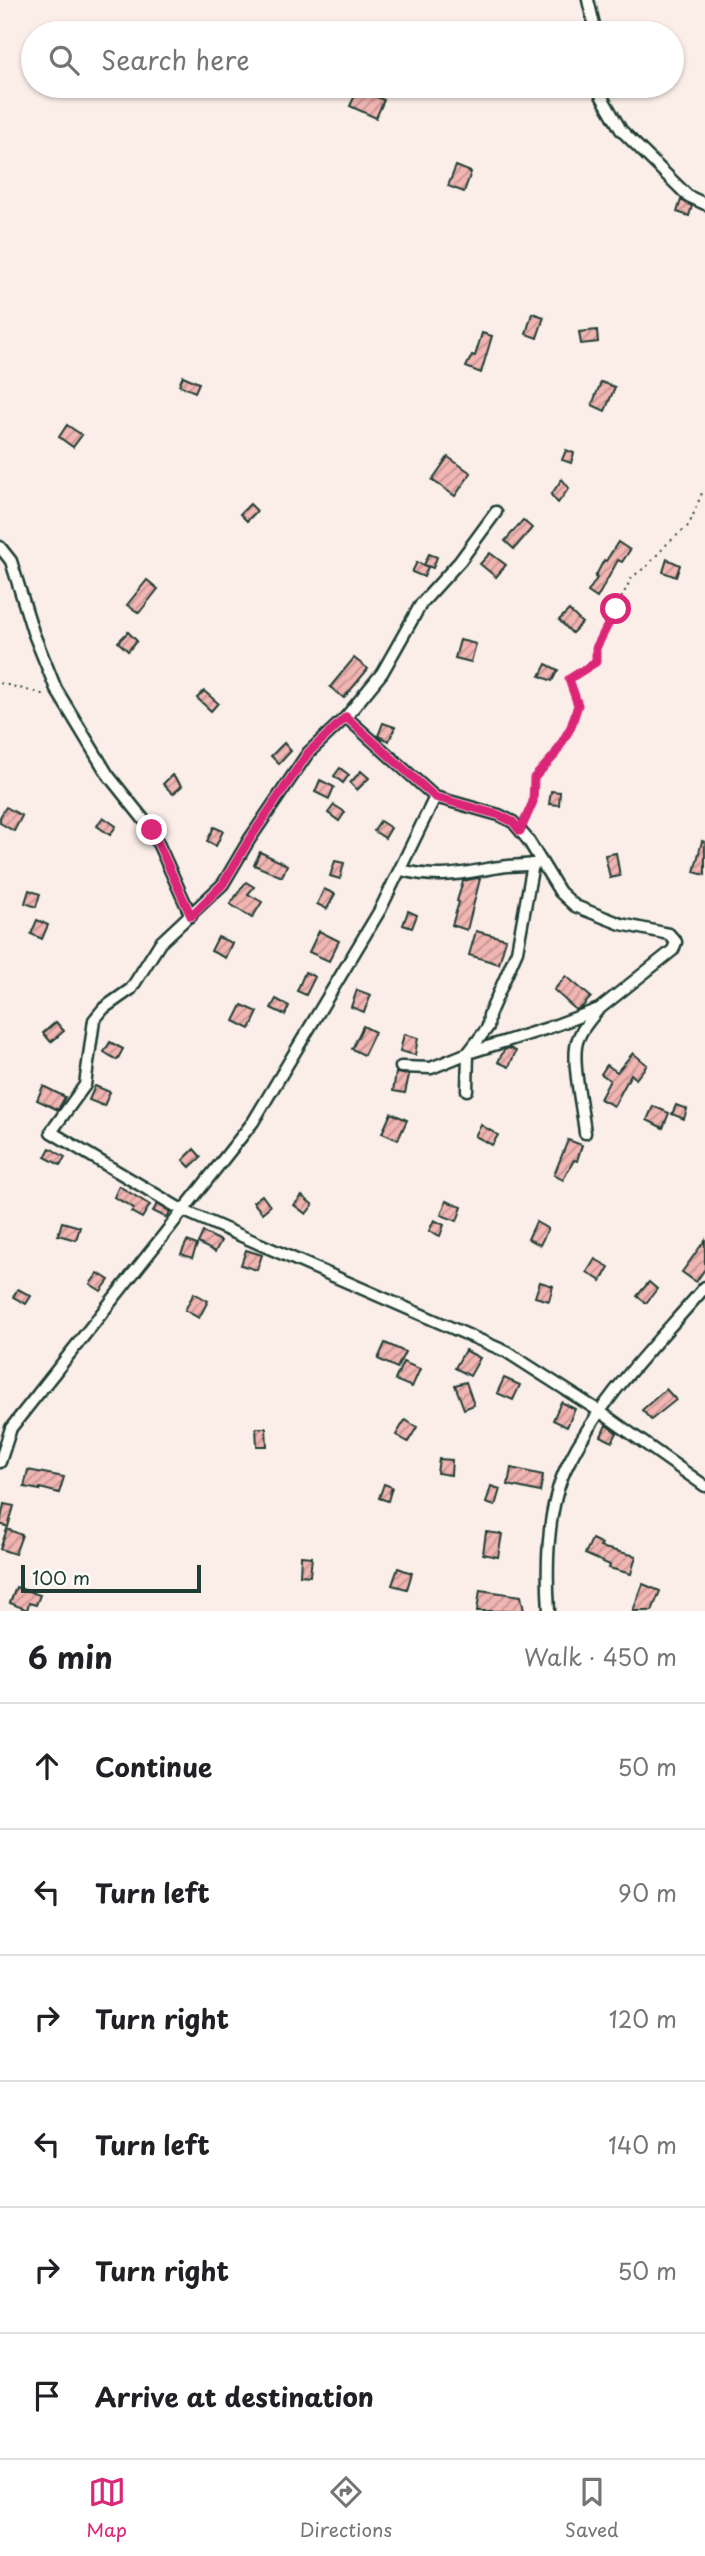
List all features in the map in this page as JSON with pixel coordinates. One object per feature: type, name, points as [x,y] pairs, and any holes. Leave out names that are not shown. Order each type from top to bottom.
[{"type":"street","points":[[588,0],[593,21]]},
{"type":"street","points":[[603,98],[621,130],[688,196],[705,204]]},
{"type":"street","points":[[496,512],[460,561],[421,604],[382,673],[346,717],[308,753],[249,840],[223,884],[160,943],[131,989],[104,1008],[94,1020],[85,1085],[51,1132],[182,1210],[507,1352],[599,1411],[705,1486]]},
{"type":"street","points":[[0,547],[11,561],[33,632],[56,689],[108,775],[152,830],[191,916]]},
{"type":"street","points":[[346,717],[435,797],[499,815],[513,822],[537,863],[575,906],[621,924],[669,934],[676,942],[673,950],[599,1009],[584,1027],[577,1041],[576,1066],[585,1133]]},
{"type":"street","points":[[0,1462],[11,1429],[253,1122],[380,910],[435,797]]},
{"type":"street","points":[[401,870],[423,876],[447,877],[504,866],[537,863]]},
{"type":"street","points":[[467,1090],[468,1053],[488,1027],[489,1014],[508,977],[517,951],[537,863]]},
{"type":"street","points":[[401,1067],[431,1068],[599,1009]]},
{"type":"street","points":[[549,1611],[547,1582],[553,1508],[567,1466],[599,1411],[705,1287]]},
{"type":"path","points":[[520,831],[533,802],[534,778],[554,756],[571,727],[578,705],[569,679],[596,662],[596,648],[632,577],[689,525],[705,492]]},
{"type":"path","points":[[0,683],[42,694],[56,689]]},
{"type":"building","points":[[354,98],[384,100],[376,118],[350,106]]},
{"type":"building","points":[[456,166],[471,172],[464,192],[448,186]]},
{"type":"building","points":[[681,200],[692,206],[689,216],[677,212]]},
{"type":"building","points":[[532,313],[544,317],[537,338],[526,334]]},
{"type":"building","points":[[597,330],[598,342],[581,344],[579,332]]},
{"type":"building","points":[[482,333],[492,336],[481,373],[466,367],[472,355],[475,356]]},
{"type":"building","points":[[183,376],[199,383],[195,392],[179,385]]},
{"type":"building","points":[[601,382],[615,387],[605,411],[592,405]]},
{"type":"building","points":[[67,425],[82,435],[73,447],[59,437]]},
{"type":"building","points":[[566,450],[574,453],[571,463],[562,460]]},
{"type":"building","points":[[448,457],[471,473],[455,496],[432,480]]},
{"type":"building","points":[[562,479],[569,488],[558,503],[551,495]]},
{"type":"building","points":[[250,504],[257,511],[247,521],[240,514]]},
{"type":"building","points":[[523,520],[532,528],[514,549],[505,541]]},
{"type":"building","points":[[618,542],[630,550],[622,562],[618,560],[597,598],[588,592],[604,560],[606,561]]},
{"type":"building","points":[[490,553],[506,565],[496,577],[480,564]]},
{"type":"building","points":[[429,554],[437,557],[433,568],[424,565]]},
{"type":"building","points":[[667,559],[680,565],[676,577],[663,572]]},
{"type":"building","points":[[417,562],[428,567],[424,577],[412,572]]},
{"type":"building","points":[[147,580],[158,589],[139,613],[127,605]]},
{"type":"building","points":[[569,610],[582,623],[572,633],[559,620]]},
{"type":"building","points":[[128,632],[137,641],[128,651],[118,642]]},
{"type":"building","points":[[460,640],[476,644],[471,662],[455,658]]},
{"type":"building","points":[[354,658],[368,669],[344,698],[330,687]]},
{"type":"building","points":[[546,664],[558,670],[552,681],[540,676]]},
{"type":"building","points":[[204,691],[218,703],[211,711],[197,698]]},
{"type":"building","points":[[383,723],[395,727],[389,741],[378,736]]},
{"type":"building","points":[[284,743],[291,751],[279,764],[271,756]]},
{"type":"building","points":[[340,768],[349,775],[343,783],[334,776]]},
{"type":"building","points":[[361,771],[369,778],[357,790],[350,783]]},
{"type":"building","points":[[172,775],[182,786],[173,794],[163,784]]},
{"type":"building","points":[[320,780],[334,787],[329,799],[315,792]]},
{"type":"building","points":[[551,791],[560,792],[559,805],[549,804]]},
{"type":"building","points":[[334,805],[345,812],[339,821],[328,813]]},
{"type":"building","points":[[6,807],[22,816],[14,831],[0,823],[0,817]]},
{"type":"building","points":[[103,817],[116,826],[110,835],[97,826]]},
{"type":"building","points":[[380,821],[391,828],[385,838],[374,831]]},
{"type":"building","points":[[214,827],[223,831],[216,846],[207,841]]},
{"type":"building","points":[[702,841],[705,842],[705,875],[694,872]]},
{"type":"building","points":[[260,852],[287,865],[282,877],[254,865]]},
{"type":"building","points":[[616,853],[620,876],[610,878],[605,855]]},
{"type":"building","points":[[335,861],[344,863],[340,879],[330,876]]},
{"type":"building","points":[[480,879],[467,930],[452,925],[463,881]]},
{"type":"building","points":[[246,882],[254,887],[248,894],[262,902],[252,918],[230,904]]},
{"type":"building","points":[[324,889],[335,894],[327,909],[317,904]]},
{"type":"building","points":[[29,890],[40,894],[36,907],[25,903]]},
{"type":"building","points":[[408,911],[417,915],[412,928],[403,925]]},
{"type":"building","points":[[37,920],[48,925],[42,939],[31,934]]},
{"type":"building","points":[[319,931],[339,941],[329,961],[309,952]]},
{"type":"building","points":[[476,931],[506,939],[499,964],[469,955]]},
{"type":"building","points":[[218,937],[232,943],[225,958],[211,951]]},
{"type":"building","points":[[305,972],[315,977],[306,995],[297,991]]},
{"type":"building","points":[[566,976],[591,997],[576,1010],[554,990]]},
{"type":"building","points":[[357,990],[371,995],[364,1012],[351,1007]]},
{"type":"building","points":[[276,999],[289,1006],[285,1015],[271,1008]]},
{"type":"building","points":[[242,1005],[258,1012],[250,1029],[234,1021]]},
{"type":"building","points":[[56,1022],[64,1031],[51,1042],[43,1033]]},
{"type":"building","points":[[363,1026],[375,1032],[364,1055],[352,1049]]},
{"type":"building","points":[[404,1034],[418,1038],[415,1055],[400,1051]]},
{"type":"building","points":[[110,1042],[123,1049],[117,1060],[104,1052]]},
{"type":"building","points":[[509,1048],[516,1051],[509,1067],[498,1062],[504,1050]]},
{"type":"building","points":[[633,1053],[647,1065],[636,1079],[631,1074],[614,1106],[600,1099],[610,1080],[601,1074],[607,1065],[617,1072]]},
{"type":"building","points":[[396,1073],[409,1075],[405,1093],[393,1091]]},
{"type":"building","points":[[43,1086],[65,1097],[58,1110],[37,1100]]},
{"type":"building","points":[[95,1086],[110,1092],[104,1106],[89,1100]]},
{"type":"building","points":[[676,1105],[687,1109],[684,1119],[672,1114]]},
{"type":"building","points":[[653,1106],[669,1113],[663,1128],[647,1120]]},
{"type":"building","points":[[391,1113],[407,1120],[398,1140],[382,1133]]},
{"type":"building","points":[[481,1125],[498,1135],[492,1145],[475,1136]]},
{"type":"building","points":[[568,1140],[582,1145],[577,1161],[574,1160],[563,1180],[554,1175]]},
{"type":"building","points":[[50,1148],[65,1157],[60,1165],[45,1157]]},
{"type":"building","points":[[194,1149],[201,1157],[190,1167],[183,1160]]},
{"type":"building","points":[[119,1186],[150,1205],[142,1218],[131,1212],[134,1208],[114,1197]]},
{"type":"building","points":[[262,1195],[270,1206],[262,1213],[253,1202]]},
{"type":"building","points":[[302,1196],[313,1205],[306,1214],[294,1205]]},
{"type":"building","points":[[446,1201],[462,1207],[457,1221],[441,1215]]},
{"type":"building","points":[[157,1204],[170,1212],[167,1218],[153,1211]]},
{"type":"building","points":[[434,1220],[444,1225],[440,1236],[429,1231]]},
{"type":"building","points":[[62,1222],[80,1227],[76,1240],[58,1235]]},
{"type":"building","points":[[536,1222],[548,1229],[540,1245],[528,1239]]},
{"type":"building","points":[[203,1232],[221,1241],[215,1252],[198,1243]]},
{"type":"building","points":[[705,1240],[705,1269],[696,1282],[682,1272]]},
{"type":"building","points":[[187,1241],[197,1245],[192,1258],[181,1254]]},
{"type":"building","points":[[246,1250],[262,1255],[257,1270],[241,1265]]},
{"type":"building","points":[[595,1259],[609,1267],[601,1281],[587,1272]]},
{"type":"building","points":[[98,1273],[109,1280],[101,1291],[90,1284]]},
{"type":"building","points":[[540,1282],[553,1286],[549,1301],[535,1297]]},
{"type":"building","points":[[649,1282],[657,1289],[646,1303],[637,1296]]},
{"type":"building","points":[[18,1289],[31,1296],[26,1304],[13,1297]]},
{"type":"building","points":[[194,1293],[208,1301],[199,1318],[185,1310]]},
{"type":"building","points":[[385,1343],[405,1352],[397,1368],[378,1359]]},
{"type":"building","points":[[465,1350],[480,1358],[470,1376],[455,1368]]},
{"type":"building","points":[[403,1362],[420,1369],[412,1387],[395,1380]]},
{"type":"building","points":[[504,1378],[520,1385],[513,1400],[497,1393]]},
{"type":"building","points":[[466,1382],[474,1405],[464,1409],[455,1385]]},
{"type":"building","points":[[666,1389],[676,1400],[651,1420],[642,1410]]},
{"type":"building","points":[[561,1402],[575,1409],[567,1427],[553,1420]]},
{"type":"building","points":[[405,1420],[417,1427],[408,1442],[396,1435]]},
{"type":"building","points":[[606,1425],[617,1433],[612,1442],[601,1436]]},
{"type":"building","points":[[256,1428],[266,1428],[267,1446],[257,1446]]},
{"type":"building","points":[[439,1459],[452,1460],[451,1475],[437,1473]]},
{"type":"building","points":[[511,1468],[543,1475],[540,1492],[508,1485]]},
{"type":"building","points":[[28,1470],[64,1477],[59,1493],[24,1487]]},
{"type":"building","points":[[384,1484],[392,1487],[388,1501],[379,1498]]},
{"type":"building","points":[[491,1486],[500,1489],[495,1506],[486,1503]]},
{"type":"building","points":[[4,1504],[14,1506],[8,1527],[0,1524]]},
{"type":"building","points":[[7,1529],[22,1535],[15,1554],[0,1549]]},
{"type":"building","points":[[486,1532],[502,1534],[498,1557],[483,1554]]},
{"type":"building","points":[[592,1539],[602,1544],[600,1547],[636,1556],[631,1574],[609,1568],[610,1565],[585,1554]]},
{"type":"building","points":[[301,1556],[312,1557],[310,1576],[300,1575]]},
{"type":"building","points":[[398,1568],[412,1573],[407,1589],[392,1585]]},
{"type":"building","points":[[643,1584],[660,1591],[652,1611],[633,1611]]},
{"type":"building","points":[[16,1587],[40,1595],[36,1605],[29,1603],[27,1610],[10,1603]]},
{"type":"building","points":[[480,1590],[521,1596],[524,1611],[477,1611]]},
{"type":"route","points":[[152,830],[191,916],[223,884],[249,840],[308,753],[346,717],[435,797],[499,815],[513,822],[520,831],[533,802],[534,778],[554,756],[571,727],[578,705],[569,679],[596,662],[596,648],[616,609]]}]
